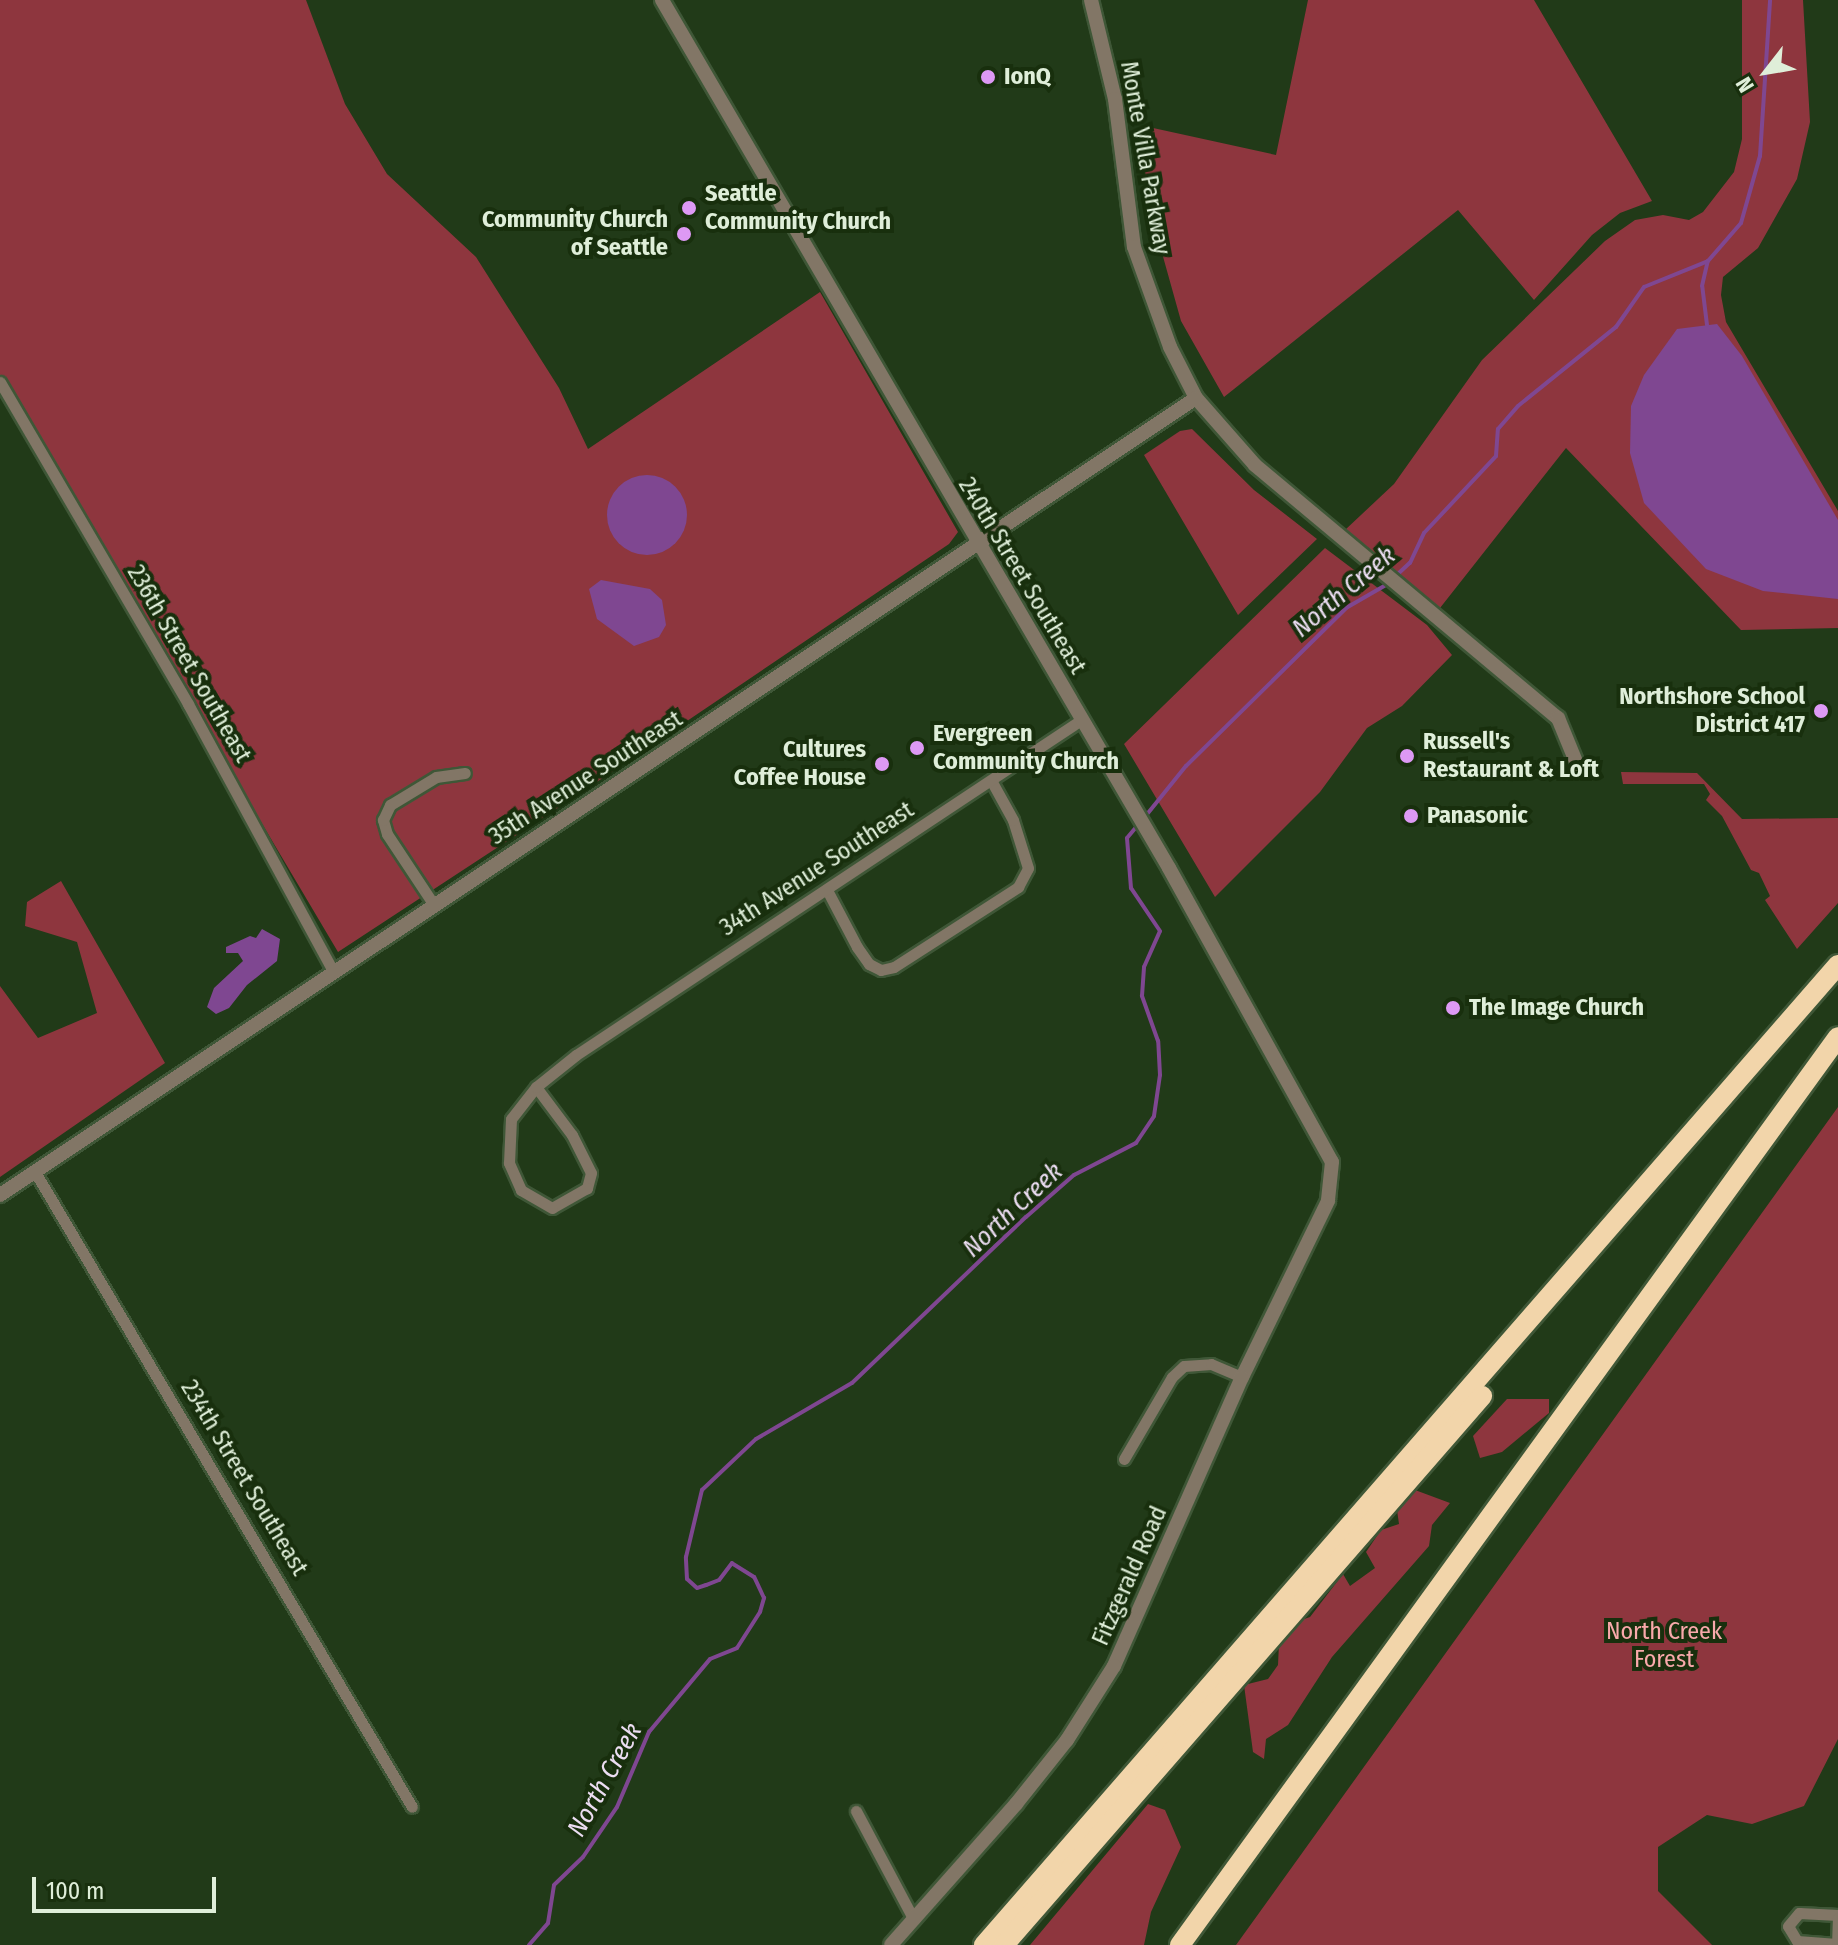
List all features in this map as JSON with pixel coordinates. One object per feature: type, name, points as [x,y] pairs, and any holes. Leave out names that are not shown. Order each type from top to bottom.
[{"type":"highway","points":[[984,1945],[1838,965]]},
{"type":"highway","points":[[1006,1942],[1838,985]]},
{"type":"highway","points":[[1180,1945],[1838,1037]]},
{"type":"highway","points":[[1193,1945],[1838,1054]]},
{"type":"highway","points":[[1679,1150],[1700,1144]]},
{"type":"highway","points":[[1006,1942],[1009,1915]]},
{"type":"street","name":"240th Street Southeast","points":[[662,0],[1316,1126],[1332,1162],[1333,1178]]},
{"type":"street","name":"Monte Villa Parkway","points":[[1091,0],[1115,99],[1134,247],[1152,304],[1196,398],[1255,465],[1558,718],[1579,769]]},
{"type":"street","name":"236th Street Southeast","points":[[0,382],[188,704],[333,971]]},
{"type":"street","name":"35th Avenue Southeast","points":[[0,1195],[1196,398]]},
{"type":"street","name":"34th Avenue Southeast","points":[[536,1087],[572,1135],[591,1173],[587,1188],[552,1208],[521,1190],[509,1163],[511,1119],[536,1087],[576,1055],[992,782],[1081,720]]},
{"type":"street","points":[[434,905],[387,834],[383,820],[390,805],[436,777],[465,773]]},
{"type":"street","points":[[827,890],[857,947],[869,964],[881,970],[894,967],[1018,887],[1028,868],[1013,820],[992,782]]},
{"type":"street","name":"234th Street Southeast","points":[[35,1172],[412,1807]]},
{"type":"street","name":"Fitzgerald Road","points":[[891,1945],[1016,1804],[1095,1700],[1242,1377],[1328,1201],[1333,1178]]},
{"type":"street","points":[[1124,1459],[1172,1377],[1184,1366],[1211,1364],[1242,1377]]},
{"type":"street","points":[[856,1811],[913,1918]]},
{"type":"street","points":[[1799,1913],[1838,1917],[1837,1944],[1797,1941],[1788,1926],[1799,1913]]},
{"type":"green space","points":[[0,0],[306,0],[345,104],[387,174],[476,257],[559,388],[588,449],[820,292],[958,532],[949,544],[576,796],[338,952],[0,382]]},
{"type":"green space","points":[[1308,0],[1534,0],[1652,201],[1620,213],[1592,235],[1534,300],[1458,210],[1224,397],[1181,321],[1155,228],[1141,149],[1144,126],[1276,155]]},
{"type":"green space","points":[[1742,0],[1803,0],[1810,122],[1797,179],[1758,248],[1723,277],[1721,295],[1726,322],[1838,511],[1838,628],[1741,630],[1566,448],[1440,608],[1345,530],[1394,484],[1482,360],[1605,241],[1635,220],[1663,215],[1689,220],[1703,212],[1734,172],[1742,139]]},
{"type":"green space","points":[[1192,429],[1254,490],[1317,539],[1238,615],[1144,455],[1180,431]]},
{"type":"green space","points":[[1325,548],[1427,625],[1452,655],[1402,706],[1367,728],[1320,792],[1215,897],[1124,744]]},
{"type":"green space","points":[[1621,772],[1697,773],[1742,819],[1838,818],[1838,903],[1797,949],[1765,900],[1770,896],[1759,873],[1751,870],[1722,816],[1706,800],[1710,794],[1704,784],[1623,784]]},
{"type":"green space","points":[[61,881],[165,1063],[0,1177],[0,986],[38,1038],[97,1013],[77,942],[25,926],[27,902]]},
{"type":"green space","name":"North Creek Forest","points":[[1838,1107],[1838,1739],[1804,1806],[1752,1824],[1707,1815],[1658,1847],[1658,1891],[1712,1945],[1236,1945]]},
{"type":"green space","points":[[1507,1399],[1549,1399],[1549,1413],[1502,1452],[1480,1458],[1473,1436]]},
{"type":"green space","points":[[1415,1490],[1450,1503],[1432,1525],[1429,1546],[1332,1657],[1288,1725],[1266,1739],[1264,1759],[1253,1752],[1244,1685],[1268,1679],[1278,1665],[1279,1643],[1290,1624],[1310,1617],[1343,1574],[1350,1586],[1375,1568],[1366,1552],[1381,1530],[1399,1524],[1396,1503]]},
{"type":"green space","points":[[1148,1804],[1165,1810],[1181,1847],[1151,1912],[1144,1945],[1030,1945]]},
{"type":"shaded area","points":[[1717,324],[1742,356],[1838,520],[1838,599],[1763,591],[1706,569],[1644,503],[1630,453],[1631,406],[1644,375],[1677,329]]},
{"type":"shaded area","points":[[647,475],[662,478],[675,487],[684,500],[687,515],[684,530],[675,543],[662,552],[647,555],[632,552],[619,543],[610,530],[607,515],[610,500],[619,487],[632,478]]},
{"type":"shaded area","points":[[601,580],[650,589],[662,600],[666,625],[659,637],[634,646],[597,619],[589,589]]},
{"type":"shaded area","points":[[262,929],[280,939],[277,961],[247,985],[229,1008],[216,1014],[207,1007],[214,988],[243,961],[238,953],[226,953],[226,947],[250,936],[256,938]]},
{"type":"waterway","name":"North Creek","points":[[1144,818],[1186,766],[1346,608],[1386,585],[1410,563],[1424,533],[1496,456],[1498,429],[1518,406],[1616,327],[1644,287],[1708,261],[1741,223],[1760,156],[1770,0]]},
{"type":"waterway","points":[[1707,325],[1702,286],[1708,261]]},
{"type":"waterway","name":"North Creek","points":[[529,1945],[548,1923],[554,1885],[583,1857],[617,1807],[649,1732],[710,1659],[737,1648],[760,1612],[764,1598],[754,1577],[732,1563],[719,1580],[706,1585],[697,1588],[687,1579],[686,1557],[702,1490],[756,1439],[852,1383],[1026,1217],[1074,1175],[1136,1143],[1154,1116],[1160,1075],[1158,1041],[1142,996],[1144,967],[1160,931],[1131,888],[1127,838],[1138,825]]},
{"type":"place","name":"IonQ","points":[[988,77]]},
{"type":"place","name":"Seattle Community Church","points":[[689,208]]},
{"type":"place","name":"Community Church of Seattle","points":[[684,234]]},
{"type":"place","name":"Northshore School District 417","points":[[1821,711]]},
{"type":"place","name":"Evergreen Community Church","points":[[917,748]]},
{"type":"place","name":"Russell's Restaurant & Loft","points":[[1407,756]]},
{"type":"place","name":"Cultures Coffee House","points":[[882,764]]},
{"type":"place","name":"Panasonic","points":[[1411,816]]},
{"type":"place","name":"The Image Church","points":[[1453,1008]]}]
